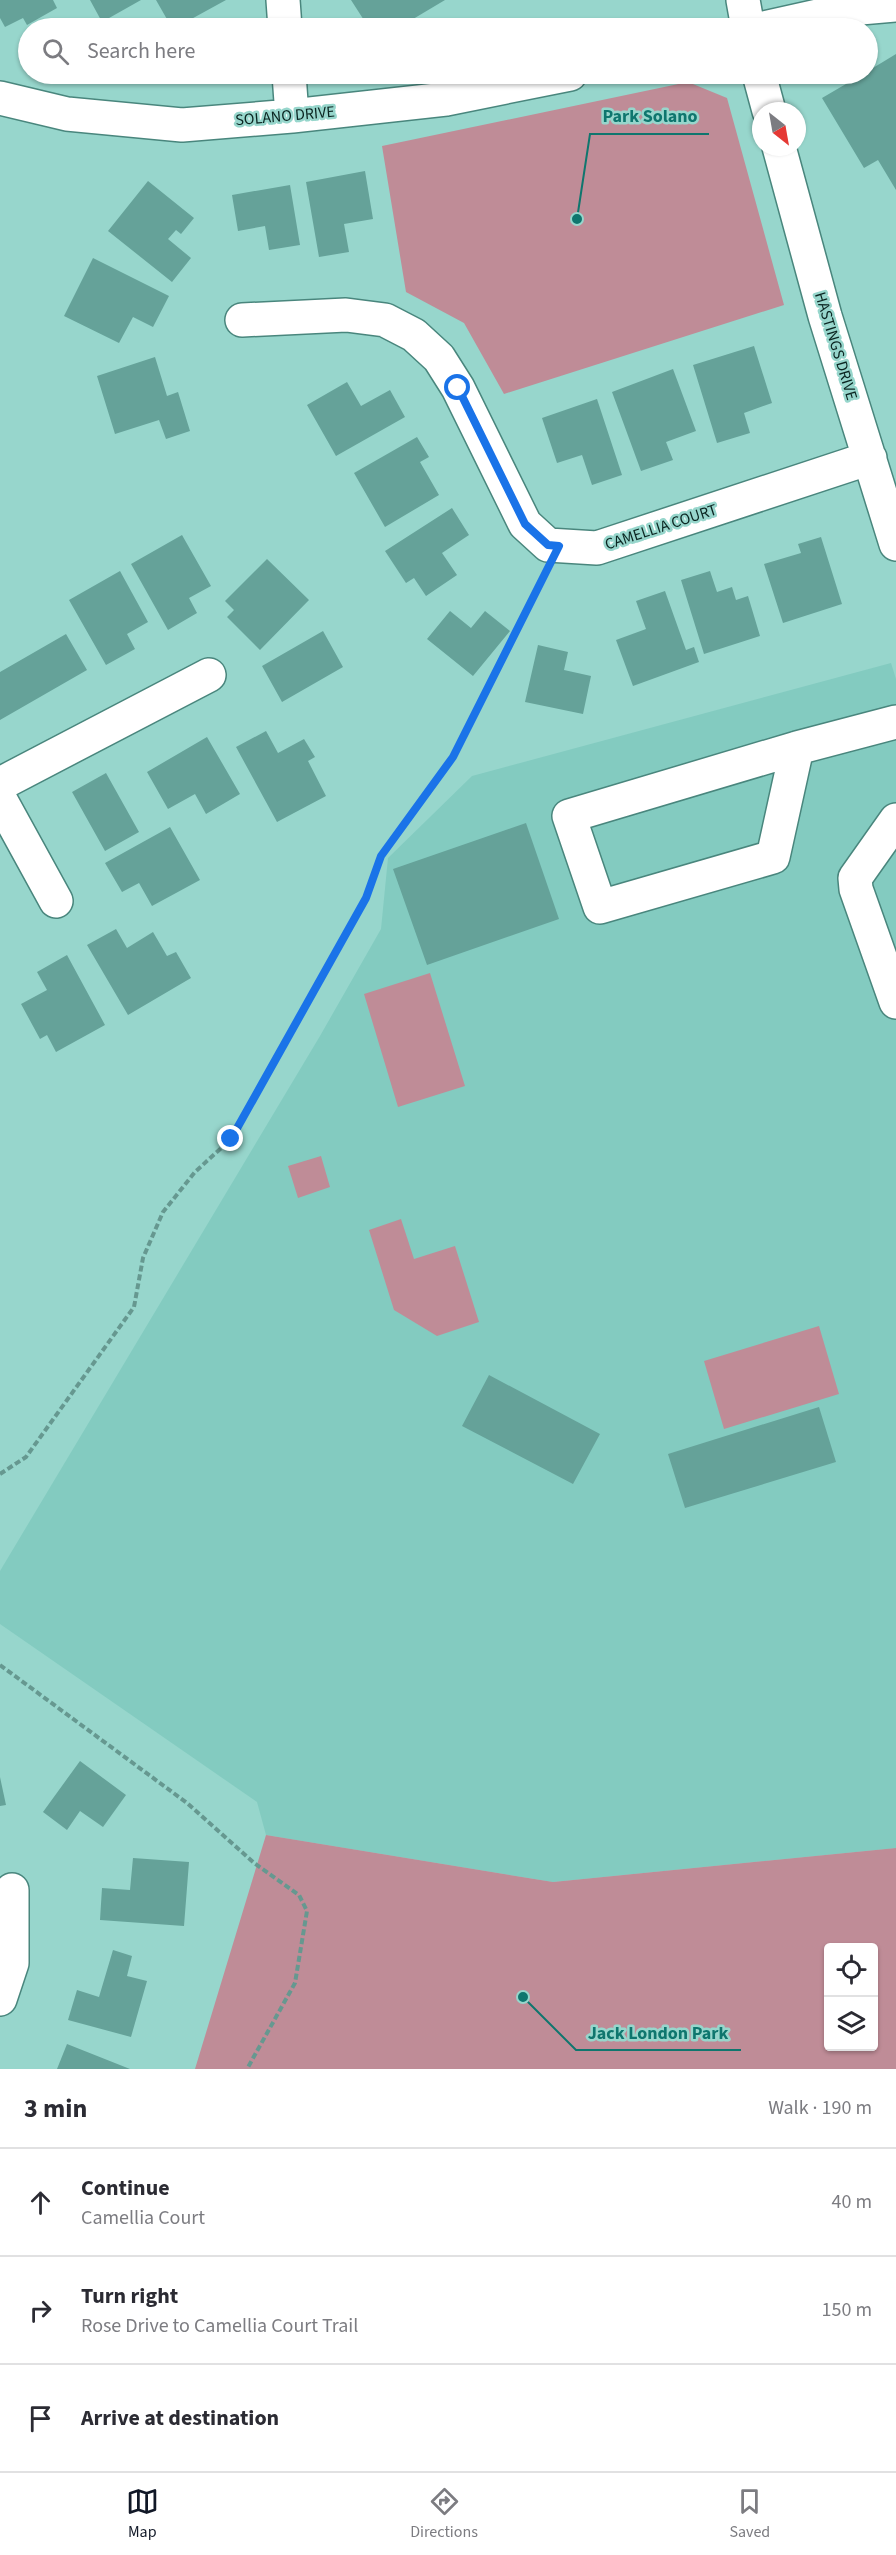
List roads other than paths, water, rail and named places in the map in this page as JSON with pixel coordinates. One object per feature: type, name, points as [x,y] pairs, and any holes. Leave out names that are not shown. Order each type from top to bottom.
[{"type":"street","points":[[283,0],[284,18]]},
{"type":"street","points":[[743,0],[746,18]]},
{"type":"street","points":[[809,18],[849,9],[896,5]]},
{"type":"street","points":[[290,84],[292,116]]},
{"type":"street","name":"SOLANO DRIVE","points":[[0,98],[67,114],[182,125],[292,116],[446,99],[520,84]]},
{"type":"street","points":[[762,84],[767,102]]},
{"type":"street","name":"HASTINGS DRIVE","points":[[781,156],[825,316],[896,544]]},
{"type":"street","name":"CAMELLIA COURT","points":[[242,320],[346,315],[385,320],[414,335],[439,358],[458,388],[525,524],[548,545],[597,548],[870,458]]},
{"type":"street","points":[[0,784],[209,675]]},
{"type":"street","points":[[797,748],[773,857],[600,907],[569,816],[797,748],[896,722]]},
{"type":"street","points":[[0,799],[56,901]]},
{"type":"street","points":[[896,820],[855,878],[856,889],[896,1002]]},
{"type":"street","points":[[0,1999],[12,1963],[12,1890]]},
{"type":"place","name":"Park Solano","points":[[577,219]]},
{"type":"place","name":"Jack London Park","points":[[523,1997]]}]
